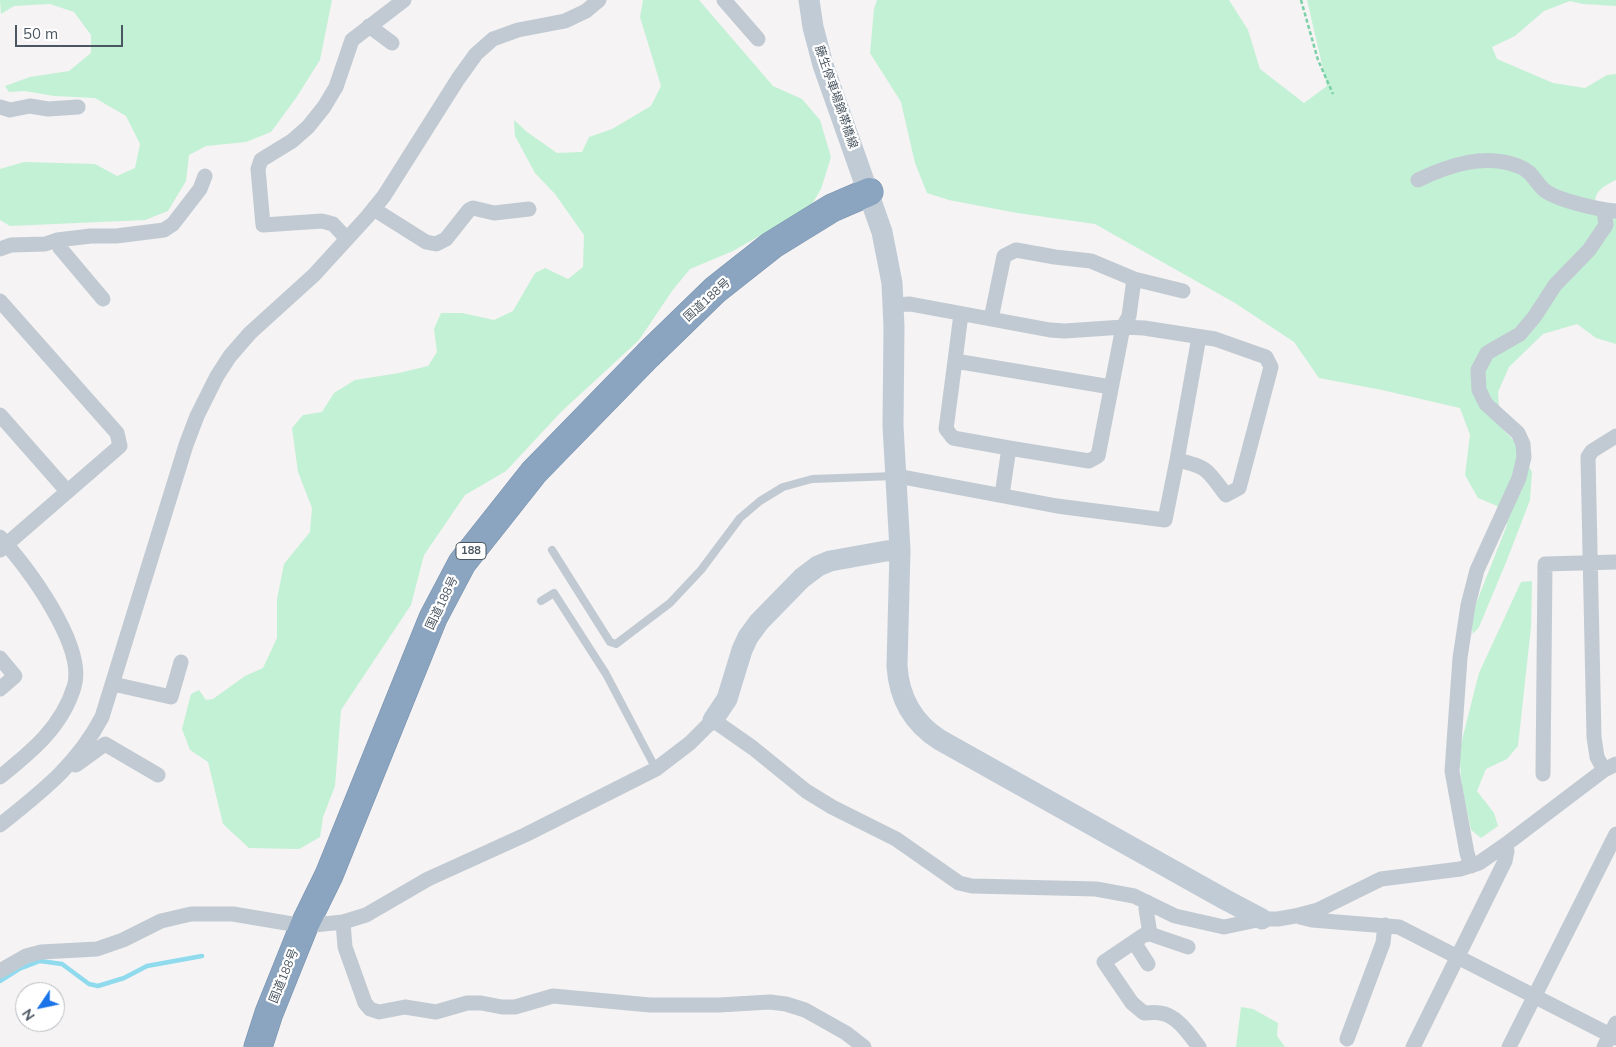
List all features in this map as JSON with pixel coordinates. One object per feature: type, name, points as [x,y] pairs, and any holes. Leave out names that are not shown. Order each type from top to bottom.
[{"type":"highway","name":"国道188号","points":[[258,1047],[269,1013],[304,926],[329,875],[433,618],[462,563],[534,472],[648,355],[715,290],[772,245],[832,208],[869,192]]},
{"type":"street","points":[[347,239],[333,224],[322,221],[263,225],[258,169],[261,160],[292,141],[308,127],[336,87],[352,40],[404,0]]},
{"type":"street","points":[[0,825],[50,784],[70,764],[91,738],[102,717],[186,445],[197,416],[217,376],[230,356],[250,333],[314,275],[384,196],[458,79],[476,54],[493,39],[518,30],[565,22],[586,11],[599,0]]},
{"type":"street","points":[[724,0],[758,39]]},
{"type":"street","name":"藤生停車場錦帯橋線","points":[[809,0],[823,65],[869,192],[884,240],[892,282],[893,426],[900,550],[898,679],[905,704],[920,725],[940,740],[1262,919]]},
{"type":"street","points":[[368,26],[392,43]]},
{"type":"street","points":[[0,107],[10,110],[30,106],[48,109],[78,107]]},
{"type":"street","points":[[1418,180],[1434,172],[1473,161],[1495,160],[1519,166],[1532,175],[1543,189],[1556,196],[1610,211],[1606,225],[1589,250],[1555,285],[1535,316],[1520,334],[1487,353],[1478,370],[1479,390],[1486,404],[1518,433],[1523,444],[1524,457],[1519,478],[1477,570],[1468,605],[1460,658],[1452,771],[1471,866]]},
{"type":"street","points":[[0,248],[11,245],[45,244],[56,240],[92,236],[116,236],[164,230],[173,224],[200,189],[205,176]]},
{"type":"street","points":[[374,208],[426,242],[436,244],[446,239],[469,210],[474,208],[494,212],[529,209]]},
{"type":"street","points":[[56,240],[60,248],[103,299]]},
{"type":"street","points":[[991,320],[1004,256],[1016,250],[1091,261],[1134,279],[1183,291]]},
{"type":"street","points":[[962,314],[946,429],[953,438],[1089,461],[1098,456],[1123,327],[1129,316],[1134,279]]},
{"type":"street","points":[[0,301],[117,433],[120,446],[2,543],[30,575],[53,610],[70,646],[76,666],[75,687],[50,733],[0,777]]},
{"type":"street","points":[[893,305],[910,304],[991,320],[1065,331],[1123,327],[1215,339],[1266,357],[1271,367],[1239,488],[1226,495],[1208,470],[1199,464],[1177,460]]},
{"type":"street","points":[[896,476],[912,477],[942,486],[1057,506],[1165,520],[1199,337]]},
{"type":"street","points":[[955,361],[1111,387]]},
{"type":"street","points":[[0,415],[67,491]]},
{"type":"street","points":[[713,720],[753,748],[806,791],[832,807],[896,839],[959,883],[972,886],[1096,889],[1134,896],[1175,916],[1224,927],[1262,919],[1295,916],[1318,910],[1380,879],[1471,866],[1505,844],[1610,767],[1597,757],[1594,737],[1588,458],[1592,451],[1616,436]]},
{"type":"street","points":[[1002,495],[1009,448]]},
{"type":"street","points":[[0,971],[10,963],[26,956],[41,952],[97,949],[123,940],[161,921],[191,914],[233,914],[304,926],[343,922],[366,915],[428,879],[525,835],[656,769],[690,743],[713,720],[727,700],[742,650],[748,637],[802,578],[818,566],[830,561],[900,550]]},
{"type":"street","points":[[1543,774],[1545,564],[1616,562]]},
{"type":"street","points":[[0,658],[15,676],[0,689]]},
{"type":"street","points":[[113,684],[170,698],[181,662]]},
{"type":"street","points":[[70,764],[74,766],[105,744],[158,775]]},
{"type":"street","points":[[1509,1047],[1615,843]]},
{"type":"street","points":[[1412,1047],[1506,861],[1507,851],[1505,844]]},
{"type":"street","points":[[1148,902],[1146,909],[1150,934]]},
{"type":"street","points":[[1295,916],[1312,920],[1398,927],[1611,1035]]},
{"type":"street","points":[[343,922],[345,948],[365,1003],[370,1009],[379,1012],[405,1007],[436,1012],[467,1003],[482,1002],[502,1007],[515,1007],[553,996],[650,1005],[719,1005],[770,1002],[786,1004],[805,1010],[846,1033],[864,1047]]},
{"type":"street","points":[[1347,1040],[1382,943],[1385,925]]},
{"type":"street","points":[[1188,947],[1150,934],[1144,935],[1104,962],[1132,1003],[1144,1013],[1161,1013],[1176,1021],[1199,1047]]},
{"type":"street","points":[[1134,942],[1148,964]]},
{"type":"lane","points":[[552,550],[610,642],[616,644],[670,603],[701,570],[740,518],[760,501],[783,487],[812,479],[896,476]]},
{"type":"lane","points":[[541,601],[554,593],[606,674],[656,769]]},
{"type":"path","points":[[1301,0],[1318,60],[1334,94]]},
{"type":"green space","points":[[0,0],[332,0],[320,60],[296,98],[271,132],[246,142],[206,146],[189,155],[186,181],[168,211],[145,220],[10,226],[0,220],[0,169],[24,162],[95,164],[117,176],[135,168],[140,144],[126,116],[95,98],[54,96],[25,91],[9,92],[5,86],[30,77],[69,71],[91,53],[91,35],[74,12],[50,4],[14,6],[1,14]]},
{"type":"green space","points":[[643,0],[699,0],[773,86],[802,99],[820,120],[831,157],[821,189],[810,207],[733,251],[690,269],[672,291],[639,340],[561,412],[506,471],[465,495],[424,555],[411,605],[341,710],[335,786],[323,817],[320,837],[299,849],[249,848],[223,824],[208,762],[190,750],[182,729],[191,694],[199,690],[206,700],[213,699],[245,676],[263,668],[277,638],[277,599],[284,564],[310,532],[312,508],[298,472],[292,428],[303,415],[322,412],[334,393],[355,380],[428,366],[437,352],[434,329],[441,313],[462,313],[494,320],[513,311],[535,273],[545,268],[568,279],[583,267],[584,235],[555,194],[535,173],[515,136],[514,120],[527,132],[557,153],[582,152],[589,137],[612,129],[651,106],[661,86],[640,17]]},
{"type":"green space","points":[[877,0],[1229,0],[1248,30],[1260,69],[1304,103],[1327,86],[1307,0],[1616,0],[1616,6],[1583,4],[1570,1],[1544,11],[1515,36],[1492,47],[1497,59],[1553,83],[1585,88],[1607,75],[1616,74],[1616,180],[1598,193],[1595,202],[1595,215],[1616,217],[1616,344],[1596,338],[1577,324],[1543,334],[1509,367],[1498,392],[1500,426],[1515,442],[1532,472],[1530,500],[1479,627],[1473,634],[1470,619],[1507,525],[1497,506],[1478,498],[1465,475],[1470,435],[1460,408],[1319,378],[1294,342],[1235,303],[1095,224],[1017,213],[949,200],[927,193],[915,163],[901,102],[870,53],[874,9]]},
{"type":"green space","points":[[1532,581],[1531,627],[1518,746],[1507,759],[1486,769],[1477,791],[1494,813],[1498,826],[1481,838],[1471,830],[1462,787],[1459,752],[1479,673],[1521,582]]},
{"type":"green space","points":[[1241,1007],[1253,1009],[1278,1023],[1277,1036],[1285,1047],[1236,1047]]},
{"type":"waterway","points":[[0,981],[19,969],[40,961],[62,964],[89,984],[98,986],[124,978],[147,966],[202,956]]}]
